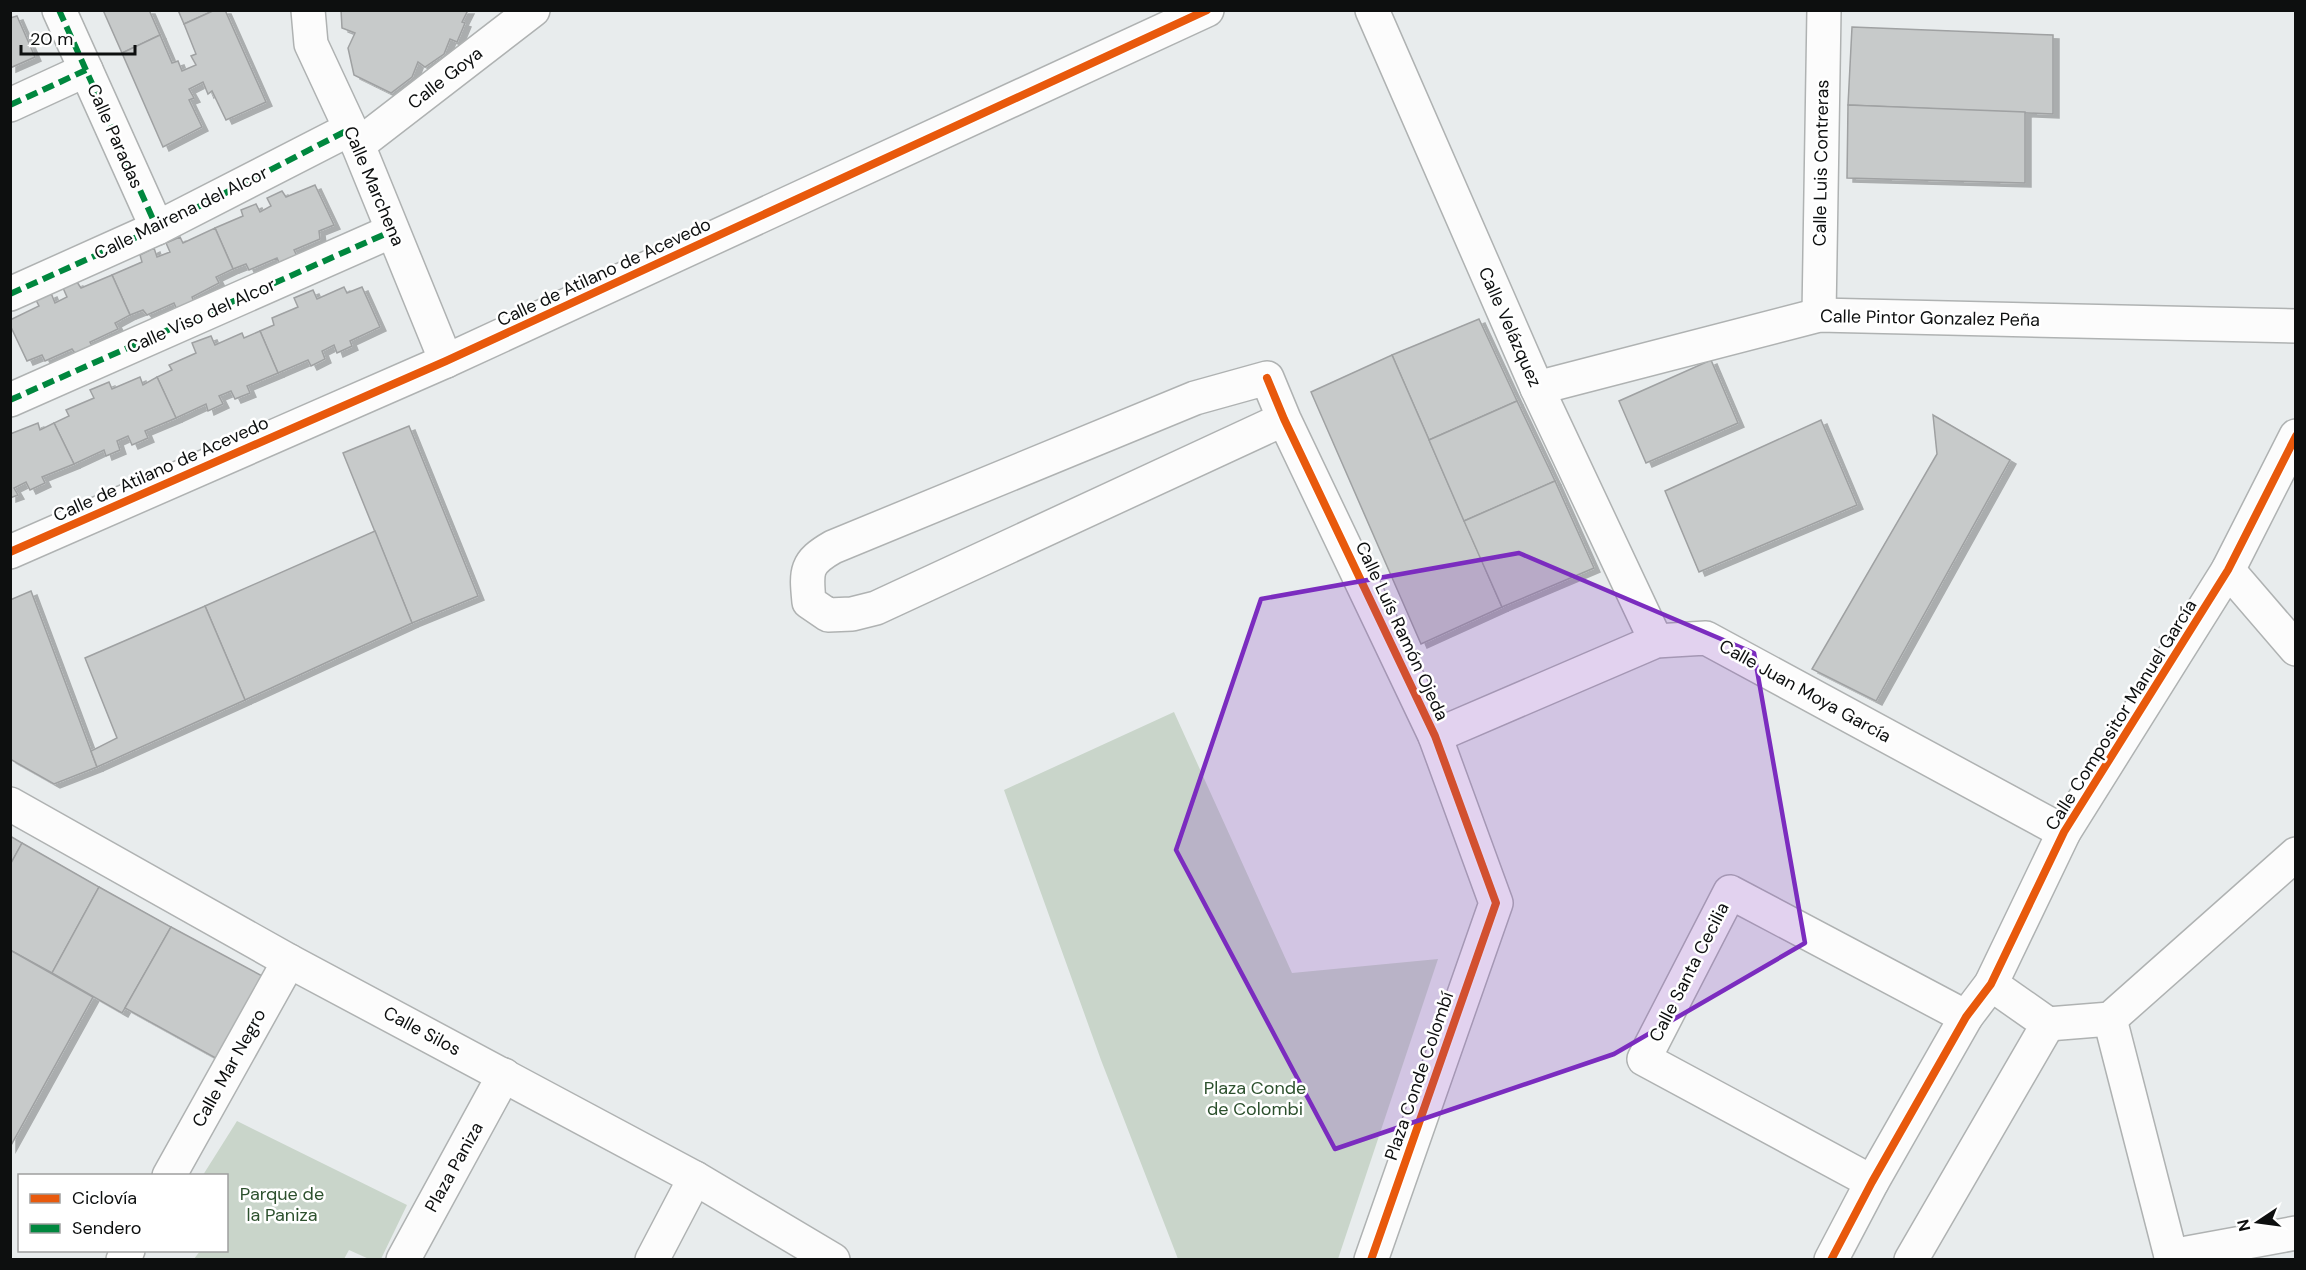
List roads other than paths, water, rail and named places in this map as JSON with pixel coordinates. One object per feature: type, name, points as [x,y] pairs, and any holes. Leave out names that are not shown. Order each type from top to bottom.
[{"type":"street","name":"Calle Paradas","points":[[59,10],[157,228]]},
{"type":"street","name":"Calle Marchena","points":[[309,10],[311,44],[354,137],[446,361]]},
{"type":"street","name":"Calle Goya","points":[[354,137],[533,10]]},
{"type":"street","name":"Calle de Atilano de Acevedo","points":[[10,552],[446,361],[1207,10]]},
{"type":"street","name":"Calle Velázquez","points":[[1372,10],[1537,388],[1656,641]]},
{"type":"street","name":"Calle Luis Contreras","points":[[1819,315],[1824,10]]},
{"type":"street","points":[[10,105],[86,70]]},
{"type":"street","name":"Calle Mairena del Alcor","points":[[10,294],[354,137]]},
{"type":"street","name":"Calle Viso del Alcor","points":[[10,400],[392,231]]},
{"type":"street","name":"Calle Pintor Gonzalez Peña","points":[[1537,388],[1819,315],[2295,326]]},
{"type":"street","name":"Calle Luís Ramón Ojeda","points":[[1284,418],[876,608],[852,614],[828,615],[809,602],[807,577],[815,557],[833,547],[1194,398],[1267,378],[1435,736],[1496,903]]},
{"type":"street","name":"Calle Compositor Manuel García","points":[[1831,1260],[1872,1182],[1966,1017],[1991,984],[2064,832],[2228,570],[2295,436]]},
{"type":"street","points":[[2228,570],[2295,649]]},
{"type":"street","name":"Calle Juan Moya García","points":[[1435,736],[1656,641],[1706,638],[2064,832]]},
{"type":"street","name":"Calle Silos","points":[[10,804],[289,961],[695,1178],[833,1260]]},
{"type":"street","points":[[1991,984],[2048,1024],[2110,1019],[2295,854]]},
{"type":"street","name":"Calle Santa Cecilia","points":[[1872,1182],[1644,1059],[1730,892],[1966,1017]]},
{"type":"street","name":"Plaza Conde Colombí","points":[[1371,1260],[1496,903]]},
{"type":"street","name":"Calle Mar Negro","points":[[170,1174],[289,961]]},
{"type":"street","points":[[2110,1019],[2172,1258],[2295,1233]]},
{"type":"street","points":[[1911,1260],[2048,1024]]},
{"type":"street","name":"Plaza Paniza","points":[[404,1260],[504,1075]]},
{"type":"street","points":[[652,1260],[695,1178]]},
{"type":"park label","name":"Plaza Conde de Colombi","points":[[1255,1098]]},
{"type":"park label","name":"Parque de la Paniza","points":[[282,1204]]}]
